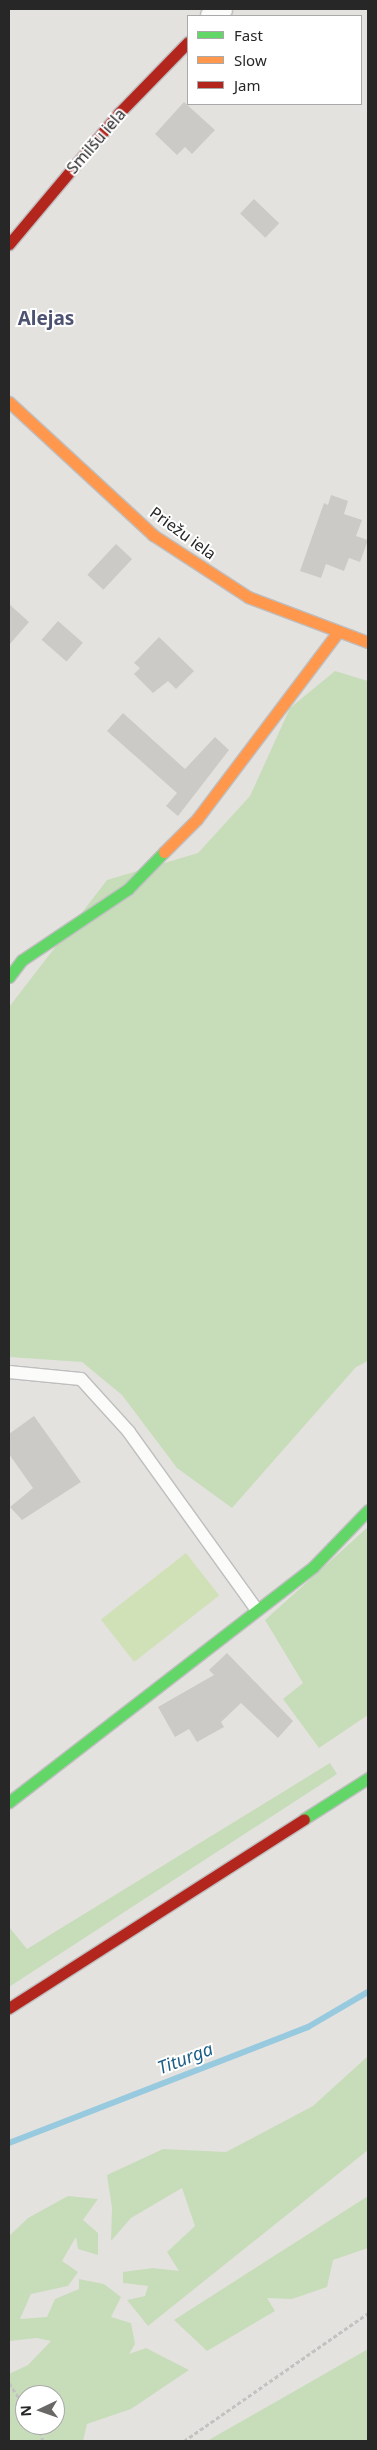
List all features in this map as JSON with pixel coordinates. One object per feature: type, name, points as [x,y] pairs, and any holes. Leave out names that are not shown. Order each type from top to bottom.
[{"type":"street","name":"Smilšu iela","points":[[9,244],[119,114],[187,43]]},
{"type":"street","name":"Priežu iela","points":[[9,402],[153,535],[248,598],[368,642]]},
{"type":"street","points":[[9,977],[22,960],[128,889],[197,819],[338,632]]},
{"type":"street","points":[[9,1802],[313,1567],[368,1510]]},
{"type":"street","points":[[9,2008],[368,1778]]},
{"type":"lane","points":[[9,1372],[81,1380],[129,1432],[257,1610]]},
{"type":"path","points":[[184,2441],[368,2313]]},
{"type":"green space","points":[[335,671],[368,681],[368,1361],[356,1367],[232,1508],[177,1468],[122,1395],[82,1362],[9,1357],[9,1007],[107,880],[198,853],[250,796],[290,708]]},
{"type":"green space","points":[[368,1527],[368,1715],[319,1748],[283,1699],[303,1683],[265,1620]]},
{"type":"green space","points":[[186,1553],[219,1596],[134,1662],[101,1619]]},
{"type":"green space","points":[[330,1763],[337,1774],[9,1987],[9,1927],[27,1949]]},
{"type":"green space","points":[[368,2056],[368,2150],[148,2326],[127,2300],[145,2296],[148,2286],[123,2283],[123,2272],[153,2268],[179,2271],[167,2252],[195,2226],[182,2188],[131,2218],[111,2241],[112,2208],[107,2175],[163,2149],[226,2152],[313,2106]]},
{"type":"green space","points":[[68,2196],[98,2199],[83,2220],[98,2233],[98,2255],[78,2249],[76,2237],[62,2261],[78,2272],[68,2286],[31,2294],[20,2319],[47,2317],[55,2299],[79,2289],[79,2279],[104,2284],[121,2297],[111,2317],[131,2323],[135,2344],[129,2354],[146,2348],[189,2370],[131,2409],[87,2424],[83,2441],[9,2441],[9,2374],[28,2365],[51,2341],[37,2338],[9,2341],[9,2236],[28,2218]]},
{"type":"green space","points":[[368,2196],[368,2248],[333,2260],[327,2287],[292,2299],[267,2298],[275,2311],[207,2351],[174,2320]]},
{"type":"green space","points":[[368,2349],[368,2441],[207,2441]]},
{"type":"building","points":[[184,102],[215,130],[192,154],[185,147],[177,155],[155,134]]},
{"type":"building","points":[[254,199],[279,223],[265,238],[240,213]]},
{"type":"building","points":[[331,495],[348,501],[344,514],[362,520],[356,536],[368,540],[360,562],[349,558],[344,571],[326,564],[321,578],[300,571],[324,503],[328,505]]},
{"type":"building","points":[[116,544],[132,559],[103,590],[87,575]]},
{"type":"building","points":[[9,604],[29,622],[9,645]]},
{"type":"building","points":[[58,621],[83,643],[67,662],[42,640]]},
{"type":"building","points":[[159,637],[194,671],[176,689],[168,681],[153,693],[134,674],[140,668],[134,663]]},
{"type":"building","points":[[123,713],[185,769],[215,737],[229,750],[178,816],[166,806],[177,793],[107,731]]},
{"type":"building","points":[[34,1416],[81,1482],[22,1520],[10,1507],[33,1488],[9,1454],[9,1434]]},
{"type":"building","points":[[227,1653],[293,1721],[278,1738],[241,1703],[221,1722],[224,1727],[197,1742],[189,1729],[175,1737],[158,1707],[214,1675],[209,1670]]},
{"type":"waterway","name":"Titurga","points":[[9,2143],[308,2027],[368,1992]]},
{"type":"traffic: fast","points":[[9,977],[22,960],[128,889],[164,852]]},
{"type":"traffic: fast","points":[[9,1802],[313,1567],[368,1510]]},
{"type":"traffic: fast","points":[[304,1819],[368,1778]]},
{"type":"traffic: slow","points":[[9,402],[153,535],[248,597],[368,642]]},
{"type":"traffic: slow","points":[[164,852],[197,819],[338,632]]},
{"type":"traffic: jam","points":[[9,244],[119,113],[187,43]]},
{"type":"traffic: jam","points":[[9,2008],[304,1819]]},
{"type":"district","name":"Alejas","points":[[46,319]]}]
